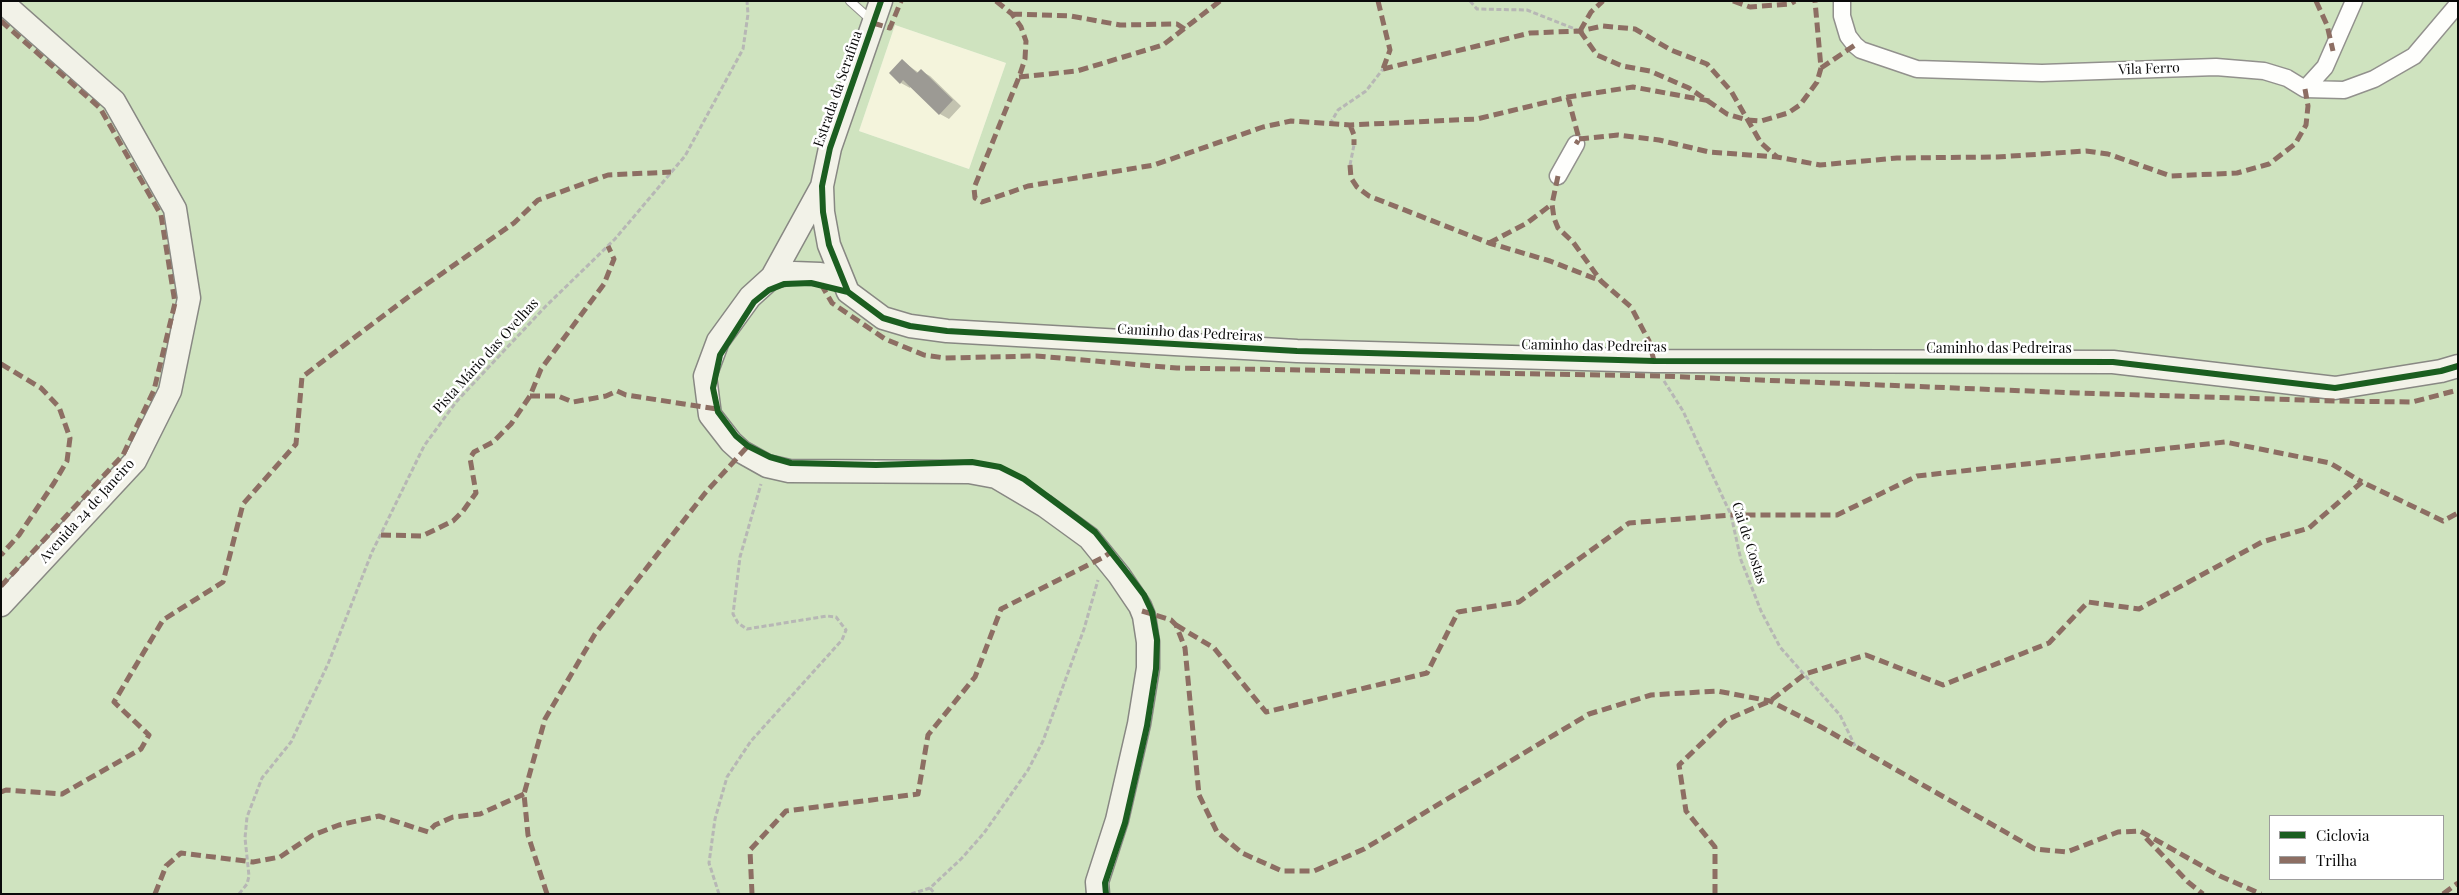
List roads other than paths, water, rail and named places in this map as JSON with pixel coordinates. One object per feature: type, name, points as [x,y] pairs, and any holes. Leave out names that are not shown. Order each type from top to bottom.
[{"type":"street","name":"Estrada da Serafina","points":[[822,186],[830,148],[881,1]]},
{"type":"street","name":"Vila Ferro","points":[[1842,1],[1842,16],[1848,36],[1855,45],[1861,50],[1917,69],[2042,73],[2216,67],[2264,71],[2287,78],[2305,89],[2344,90],[2374,78],[2414,56],[2458,4]]},
{"type":"street","points":[[2305,89],[2325,67],[2354,1]]},
{"type":"street","name":"Avenida 24 de Janeiro","points":[[1,2],[114,101],[175,209],[189,298],[170,391],[135,461],[1,605]]},
{"type":"street","points":[[1558,176],[1576,144]]},
{"type":"street","points":[[822,186],[772,277],[750,297],[718,341],[705,376],[710,415],[731,442],[742,452],[767,466],[789,471],[960,472],[996,477],[1045,506],[1089,538],[1140,606],[1147,629],[1148,668],[1137,734],[1118,820],[1097,882],[1098,894]]},
{"type":"street","name":"Caminho das Pedreiras","points":[[822,186],[823,212],[829,245],[848,292],[883,318],[930,330],[1297,351],[1654,360],[2113,362],[2335,388],[2441,371],[2458,366]]},
{"type":"street","points":[[772,277],[794,273],[820,274],[842,279]]},
{"type":"lane","points":[[850,1],[873,23]]}]
